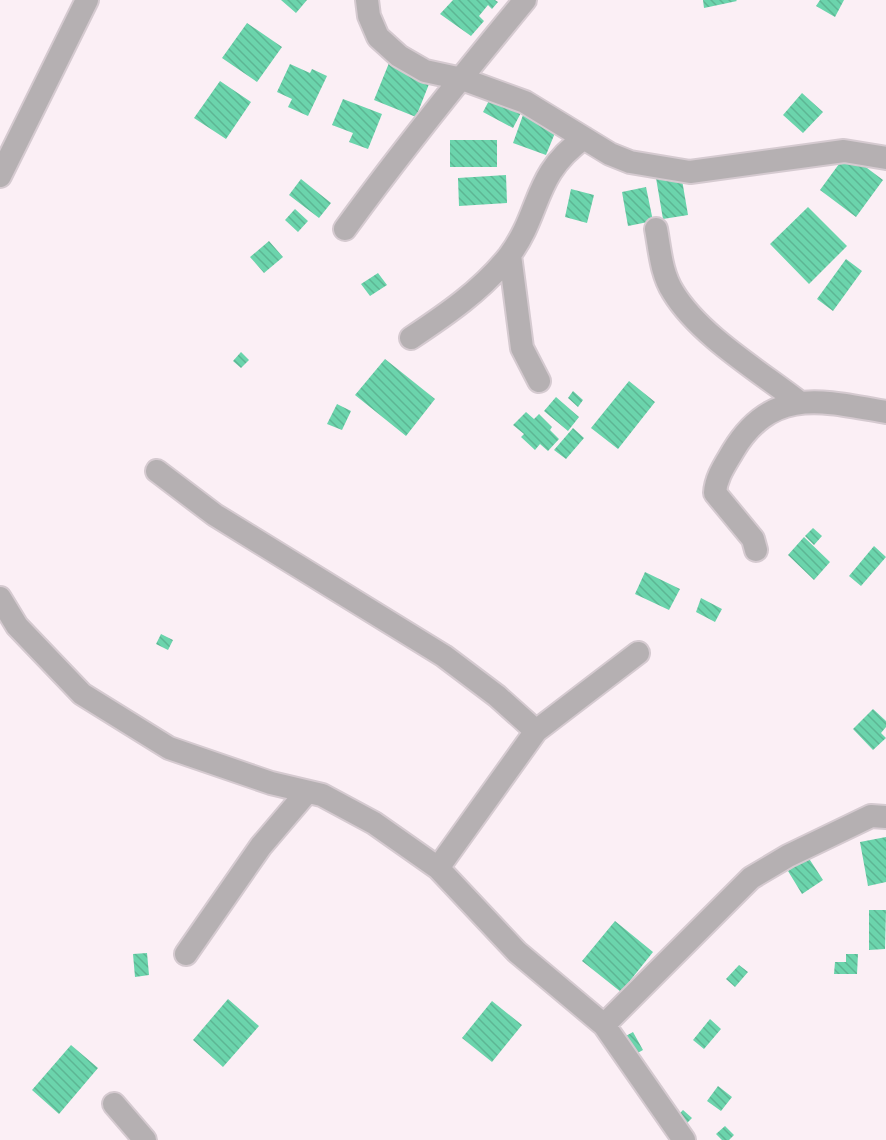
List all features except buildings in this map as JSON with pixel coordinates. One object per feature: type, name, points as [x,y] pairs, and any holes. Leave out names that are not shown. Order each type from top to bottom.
[{"type":"street","points":[[0,176],[87,0]]},
{"type":"street","points":[[367,0],[369,15],[378,37],[399,56],[425,70],[462,79],[525,102],[584,138],[630,162],[690,172],[844,151],[886,158]]},
{"type":"street","points":[[345,229],[417,130],[462,79],[525,0]]},
{"type":"street","points":[[411,338],[476,291],[510,255],[526,225],[545,178],[567,150],[584,138]]},
{"type":"street","points":[[656,229],[663,268],[672,291],[684,307],[708,331],[799,402]]},
{"type":"street","points":[[510,255],[522,348],[539,381]]},
{"type":"street","points":[[756,550],[753,539],[715,493],[716,482],[740,440],[761,416],[790,403],[817,400],[886,412]]},
{"type":"street","points":[[157,471],[215,514],[444,656],[497,696],[536,731]]},
{"type":"street","points":[[0,598],[17,626],[82,694],[136,728],[169,748],[271,783],[322,795],[374,823],[438,868],[517,952],[604,1025],[684,1140]]},
{"type":"street","points":[[438,868],[536,731],[638,653]]},
{"type":"street","points":[[186,954],[261,846],[307,792]]},
{"type":"street","points":[[604,1025],[751,878],[788,856],[871,816],[886,817]]},
{"type":"street","points":[[114,1104],[145,1140]]}]
